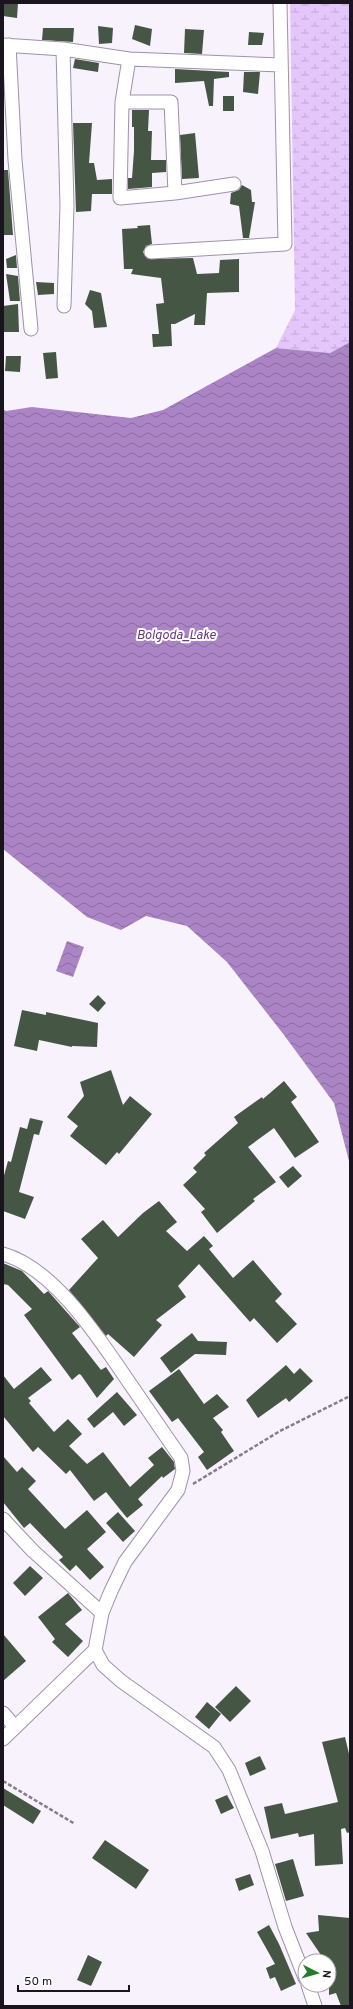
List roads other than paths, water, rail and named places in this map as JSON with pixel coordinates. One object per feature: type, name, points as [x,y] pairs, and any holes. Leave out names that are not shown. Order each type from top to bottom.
[{"type":"street","points":[[151,252],[285,244],[280,3]]},
{"type":"street","points":[[31,329],[6,45],[63,50],[129,59],[281,66]]},
{"type":"street","points":[[63,50],[66,206],[64,306]]},
{"type":"street","points":[[129,59],[122,102],[120,198],[175,193],[234,184]]},
{"type":"street","points":[[122,102],[171,102],[175,193]]},
{"type":"street","points":[[3,1254],[31,1266],[56,1287],[108,1349],[181,1458],[183,1471],[178,1490],[125,1562],[102,1613],[95,1650],[3,1739]]},
{"type":"street","points":[[3,1519],[33,1551],[102,1613]]},
{"type":"street","points":[[95,1650],[103,1665],[121,1681],[214,1747],[229,1770],[262,1851],[285,1927],[297,1958]]},
{"type":"street","points":[[3,1714],[16,1727]]},
{"type":"street","points":[[311,1993],[315,2006]]},
{"type":"water","name":"Bolgoda_Lake","points":[[350,342],[350,1165],[334,1103],[284,1035],[227,962],[187,926],[146,916],[121,930],[87,917],[3,849],[3,409],[6,411],[32,407],[131,418],[163,410],[276,348],[330,353]]},
{"type":"water","points":[[67,941],[84,947],[73,977],[56,971]]}]
